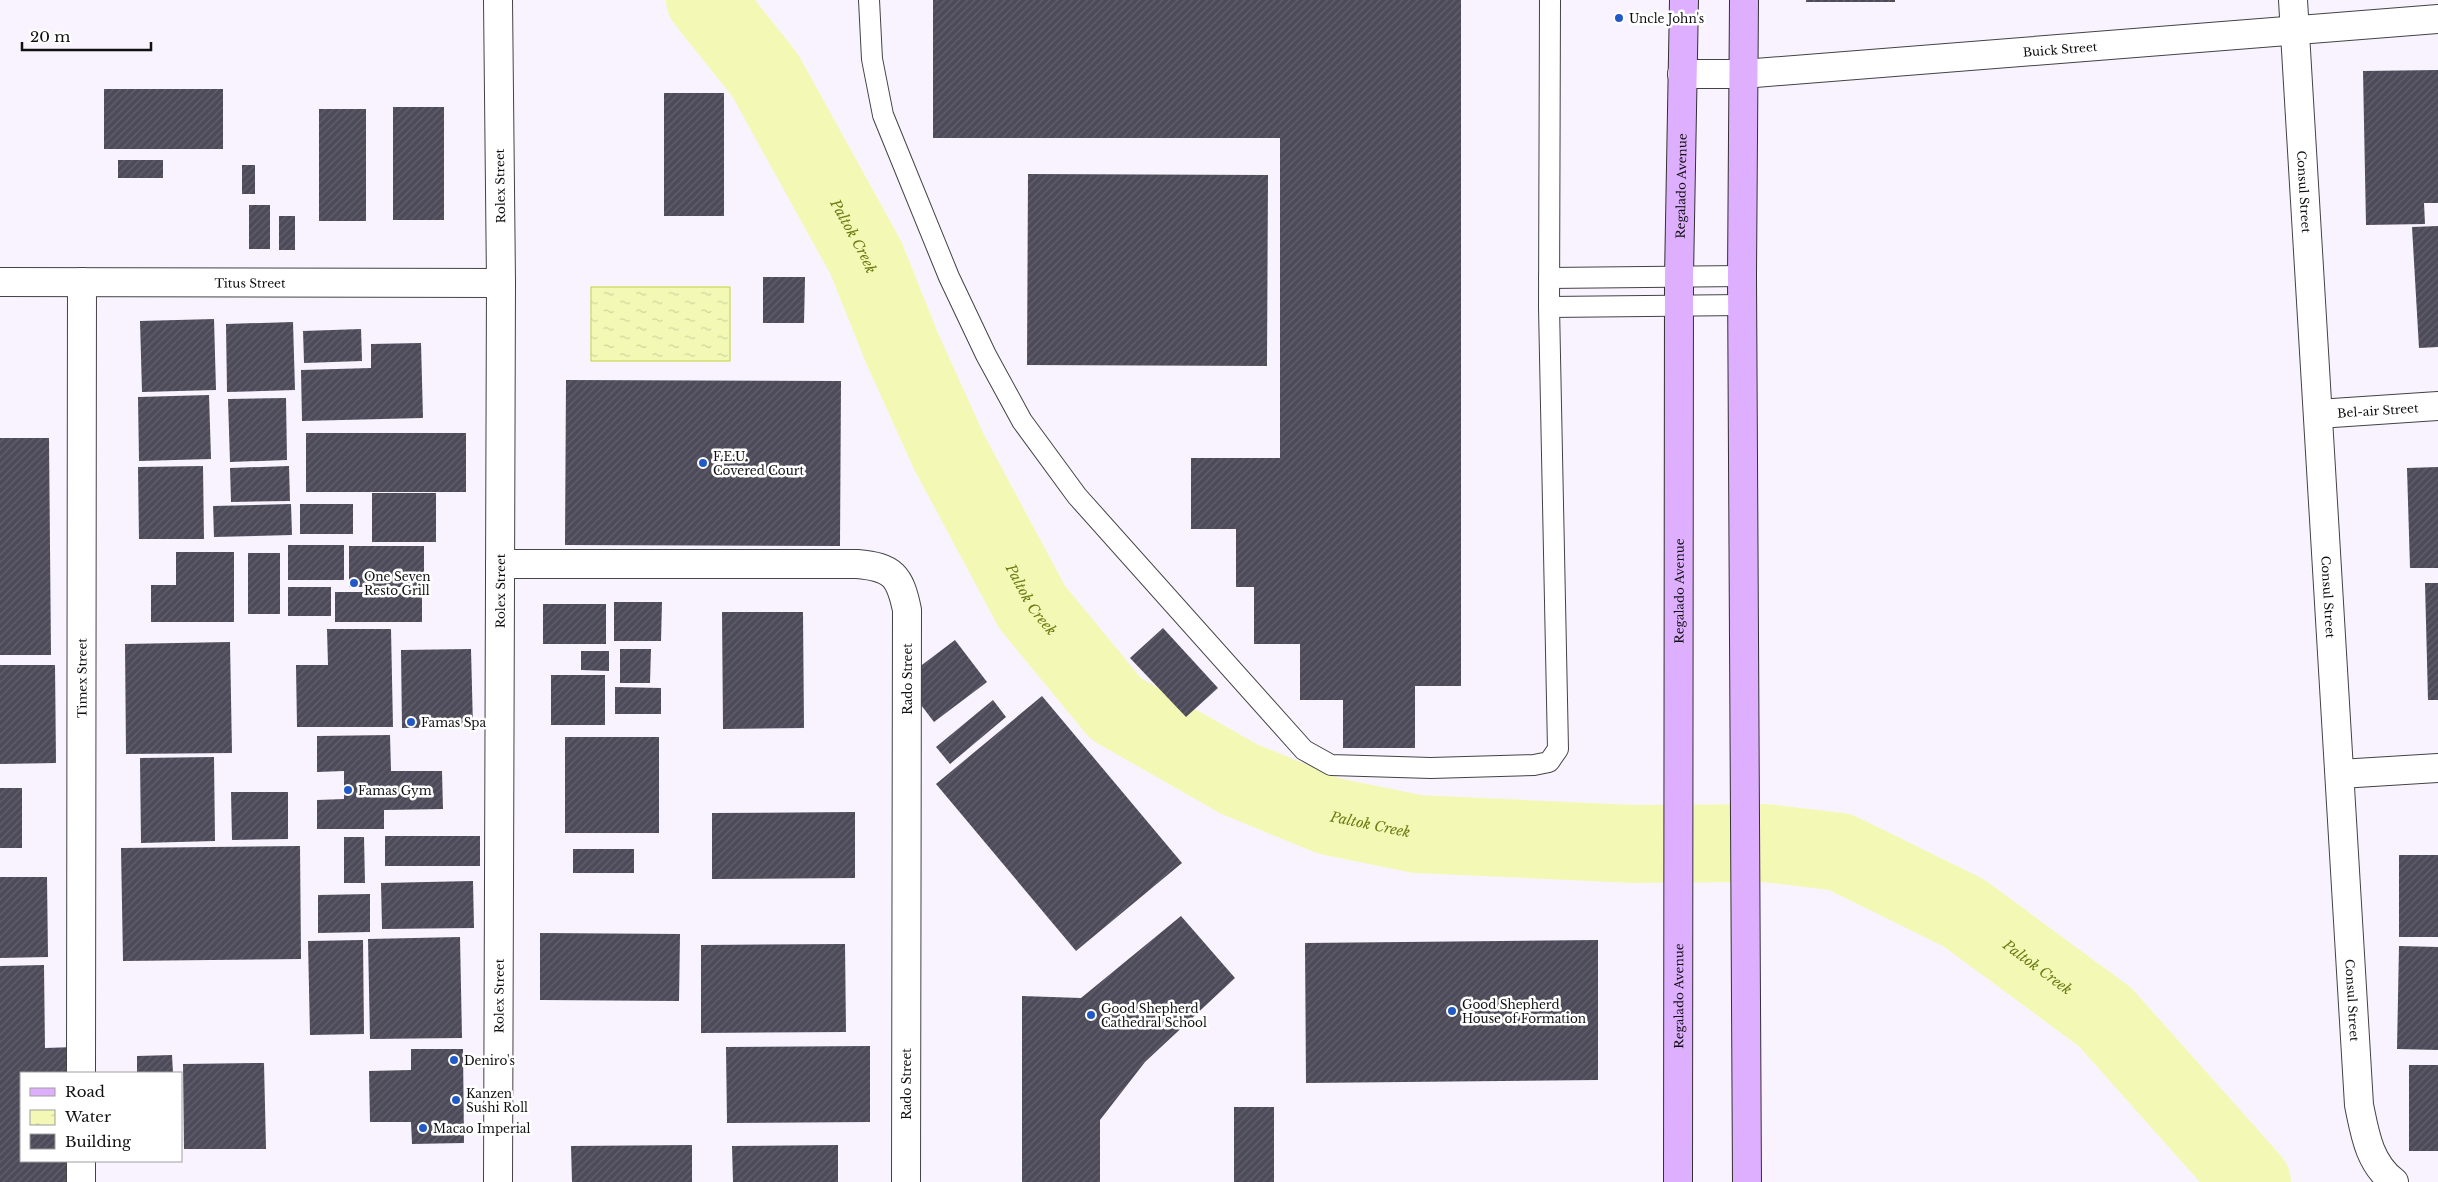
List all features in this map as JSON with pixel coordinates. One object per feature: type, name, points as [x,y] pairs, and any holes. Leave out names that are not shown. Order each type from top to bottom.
[{"type":"main road","name":"Regalado Avenue","points":[[1678,1182],[1679,277],[1684,0]]},
{"type":"main road","points":[[1744,0],[1742,276],[1747,1182]]},
{"type":"street","name":"Consul Street","points":[[2293,0],[2358,1105],[2368,1144],[2381,1173],[2394,1182]]},
{"type":"street","name":"Rolex Street","points":[[498,12],[501,283],[498,1182]]},
{"type":"street","name":"Buick Street","points":[[1682,74],[1743,74],[2438,19]]},
{"type":"street","name":"Titus Street","points":[[0,282],[501,283]]},
{"type":"street","name":"Timex Street","points":[[81,1072],[82,282]]},
{"type":"street","name":"Bel-air Street","points":[[2318,414],[2438,406]]},
{"type":"street","name":"Rado Street","points":[[500,564],[857,564],[874,566],[893,573],[902,587],[907,610],[906,1182]]},
{"type":"street","points":[[2340,774],[2438,768]]},
{"type":"street","points":[[81,1162],[81,1182]]},
{"type":"lane","points":[[869,0],[872,59],[883,115],[949,277],[986,356],[1022,421],[1077,496],[1304,750],[1331,765],[1431,768],[1534,765],[1549,762],[1558,748],[1548,307],[1550,0]]},
{"type":"lane","points":[[1548,278],[1742,276]]},
{"type":"lane","points":[[1548,307],[1743,305]]},
{"type":"water","points":[[591,287],[730,287],[730,361],[591,361]]},
{"type":"building","points":[[933,0],[1461,0],[1461,686],[1415,686],[1415,748],[1343,748],[1343,700],[1300,700],[1300,644],[1254,644],[1254,587],[1236,587],[1236,529],[1191,529],[1191,458],[1280,458],[1280,138],[933,138]]},
{"type":"building","points":[[1806,0],[1895,0],[1895,2],[1806,2]]},
{"type":"building","points":[[2438,70],[2438,203],[2424,203],[2425,224],[2366,225],[2363,71]]},
{"type":"building","points":[[104,89],[223,89],[223,149],[104,149]]},
{"type":"building","points":[[664,93],[724,93],[724,216],[664,216]]},
{"type":"building","points":[[393,107],[444,107],[444,220],[393,220]]},
{"type":"building","points":[[319,109],[366,109],[366,221],[319,221]]},
{"type":"building","points":[[118,160],[163,160],[163,178],[118,178]]},
{"type":"building","points":[[242,165],[255,165],[255,194],[242,194]]},
{"type":"building","points":[[1028,174],[1268,175],[1267,366],[1027,365]]},
{"type":"building","points":[[249,205],[270,205],[270,249],[249,249]]},
{"type":"building","points":[[279,216],[295,216],[295,250],[279,250]]},
{"type":"building","points":[[2438,226],[2438,347],[2419,348],[2412,227]]},
{"type":"building","points":[[763,277],[805,277],[804,323],[763,323]]},
{"type":"building","points":[[214,319],[216,390],[142,392],[140,321]]},
{"type":"building","points":[[293,322],[295,390],[227,392],[226,324]]},
{"type":"building","points":[[361,329],[362,361],[304,363],[303,331]]},
{"type":"building","points":[[421,343],[423,418],[302,421],[301,370],[371,368],[371,344]]},
{"type":"building","name":"F.E.U. Covered Court","points":[[566,380],[841,381],[840,546],[565,545]]},
{"type":"building","points":[[209,395],[211,459],[139,461],[138,397]]},
{"type":"building","points":[[286,398],[287,460],[230,462],[228,399]]},
{"type":"building","points":[[306,433],[466,433],[466,492],[306,492]]},
{"type":"building","points":[[0,438],[49,438],[51,655],[0,655]]},
{"type":"building","points":[[203,466],[204,539],[139,539],[138,467]]},
{"type":"building","points":[[289,466],[290,501],[231,502],[230,468]]},
{"type":"building","points":[[2438,467],[2438,568],[2410,568],[2407,468]]},
{"type":"building","points":[[372,493],[436,493],[436,542],[372,542]]},
{"type":"building","points":[[291,504],[292,535],[214,537],[213,506]]},
{"type":"building","points":[[300,504],[353,504],[353,534],[300,534]]},
{"type":"building","points":[[288,545],[344,545],[344,580],[288,580]]},
{"type":"building","points":[[349,546],[424,546],[424,587],[349,587]]},
{"type":"building","points":[[176,552],[234,552],[234,622],[151,622],[151,585],[176,585]]},
{"type":"building","points":[[248,553],[280,553],[280,614],[248,614]]},
{"type":"building","points":[[2425,583],[2438,583],[2438,700],[2428,700]]},
{"type":"building","points":[[288,587],[331,587],[331,616],[288,616]]},
{"type":"building","points":[[335,592],[422,592],[422,622],[335,622]]},
{"type":"building","points":[[614,602],[662,602],[661,641],[614,641]]},
{"type":"building","points":[[543,604],[606,604],[606,644],[543,644]]},
{"type":"building","points":[[722,612],[803,612],[804,728],[723,729]]},
{"type":"building","points":[[1163,628],[1218,688],[1186,717],[1130,658]]},
{"type":"building","points":[[327,629],[391,629],[393,727],[297,727],[296,665],[328,665]]},
{"type":"building","points":[[955,640],[987,682],[934,722],[902,680]]},
{"type":"building","points":[[230,642],[232,753],[126,754],[125,644]]},
{"type":"building","points":[[471,649],[473,727],[402,728],[401,650]]},
{"type":"building","points":[[620,649],[651,649],[650,683],[620,683]]},
{"type":"building","points":[[581,651],[609,651],[609,671],[581,670]]},
{"type":"building","points":[[0,665],[55,665],[56,763],[0,764]]},
{"type":"building","points":[[551,675],[605,675],[605,725],[551,725]]},
{"type":"building","points":[[615,687],[661,688],[661,714],[615,714]]},
{"type":"building","points":[[1042,696],[1182,863],[1076,951],[936,784]]},
{"type":"building","points":[[993,700],[1006,717],[950,764],[936,747]]},
{"type":"building","points":[[390,735],[391,771],[442,771],[443,809],[384,810],[384,829],[317,829],[317,800],[344,799],[344,771],[317,772],[317,736]]},
{"type":"building","points":[[565,737],[659,737],[659,833],[565,833]]},
{"type":"building","points":[[214,757],[215,841],[141,843],[140,758]]},
{"type":"building","points":[[0,788],[22,788],[22,848],[0,848]]},
{"type":"building","points":[[231,792],[288,792],[288,839],[232,840]]},
{"type":"building","points":[[855,812],[855,878],[712,879],[712,813]]},
{"type":"building","points":[[385,836],[480,836],[480,866],[385,866]]},
{"type":"building","points":[[344,837],[364,837],[365,883],[344,883]]},
{"type":"building","points":[[300,846],[301,959],[123,961],[121,848]]},
{"type":"building","points":[[573,849],[634,849],[634,873],[573,873]]},
{"type":"building","points":[[2399,855],[2438,855],[2438,937],[2399,937]]},
{"type":"building","points":[[0,877],[47,877],[48,957],[0,958]]},
{"type":"building","points":[[473,881],[474,928],[382,929],[381,883]]},
{"type":"building","points":[[370,894],[370,932],[318,933],[318,895]]},
{"type":"building","points":[[1181,916],[1235,978],[1145,1062],[1100,1120],[1100,1182],[1022,1182],[1022,996],[1081,998]]},
{"type":"building","points":[[540,933],[680,934],[679,1001],[540,1000]]},
{"type":"building","points":[[460,937],[462,1038],[370,1039],[368,939]]},
{"type":"building","points":[[363,940],[364,1034],[310,1035],[308,941]]},
{"type":"building","name":"Good Shepherd House of Formation","points":[[1598,940],[1598,1080],[1306,1083],[1305,943]]},
{"type":"building","points":[[845,944],[846,1032],[701,1033],[701,945]]},
{"type":"building","points":[[2399,946],[2438,947],[2438,1050],[2397,1049]]},
{"type":"building","points":[[44,965],[45,1048],[75,1047],[75,1072],[20,1072],[20,1162],[76,1162],[76,1182],[0,1182],[0,966]]},
{"type":"building","points":[[870,1046],[870,1122],[727,1123],[726,1047]]},
{"type":"building","points":[[411,1049],[463,1049],[464,1143],[412,1144],[411,1122],[370,1122],[369,1071],[411,1070]]},
{"type":"building","points":[[172,1055],[173,1072],[137,1072],[137,1056]]},
{"type":"building","points":[[264,1063],[266,1149],[184,1149],[183,1064]]},
{"type":"building","points":[[2409,1065],[2438,1065],[2438,1151],[2409,1151]]},
{"type":"building","points":[[1234,1107],[1274,1107],[1274,1182],[1234,1182]]},
{"type":"building","points":[[692,1145],[692,1182],[572,1182],[571,1146]]},
{"type":"building","points":[[838,1145],[838,1182],[733,1182],[732,1146]]},
{"type":"waterway","name":"Paltok Creek","points":[[705,0],[765,75],[866,258],[902,348],[949,452],[1032,607],[1116,709],[1239,779],[1329,816],[1417,834],[1634,844],[1765,843],[1840,852],[1964,913],[2105,1017],[2252,1182]]},
{"type":"place","name":"Uncle John's","points":[[1619,18]]},
{"type":"place","name":"F.E.U. Covered Court","points":[[703,463]]},
{"type":"place","name":"One Seven Resto Grill","points":[[354,583]]},
{"type":"place","name":"Famas Spa","points":[[411,722]]},
{"type":"place","name":"Famas Gym","points":[[348,790]]},
{"type":"place","name":"Good Shepherd House of Formation","points":[[1452,1011]]},
{"type":"place","name":"Good Shepherd Cathedral School","points":[[1091,1015]]},
{"type":"place","name":"Deniro's","points":[[454,1060]]},
{"type":"place","name":"Kanzen Sushi Roll","points":[[456,1100]]},
{"type":"place","name":"Macao Imperial","points":[[423,1128]]}]
